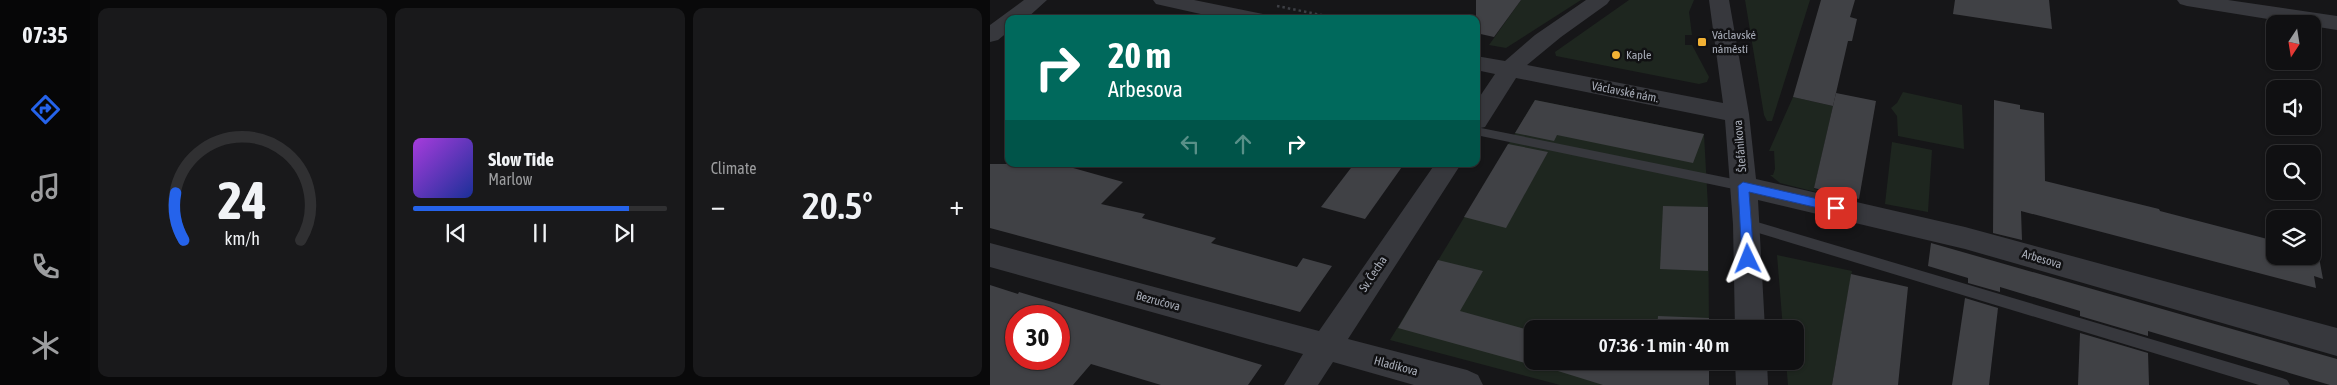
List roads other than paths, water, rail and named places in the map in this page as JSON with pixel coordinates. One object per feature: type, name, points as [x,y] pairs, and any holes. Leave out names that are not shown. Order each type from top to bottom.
[{"type":"street","points":[[1016,15],[1037,0]]},
{"type":"street","points":[[1163,0],[1236,15]]},
{"type":"street","points":[[1480,115],[1511,70],[1536,46],[1600,0]]},
{"type":"street","points":[[1719,0],[1737,114]]},
{"type":"street","points":[[2187,0],[2337,23]]},
{"type":"street","name":"Václavské nám.","points":[[1480,64],[1737,114]]},
{"type":"street","name":"Štefánikova","points":[[1737,114],[1747,224],[1750,320]]},
{"type":"street","name":"Sv. Čecha","points":[[1300,385],[1446,167]]},
{"type":"street","name":"Arbesova","points":[[1743,186],[1965,238],[2337,342]]},
{"type":"street","name":"Bezručova","points":[[990,255],[1325,346]]},
{"type":"street","name":"Hladíkova","points":[[1325,346],[1467,385]]},
{"type":"street","points":[[1751,370],[1752,385]]},
{"type":"lane","points":[[1480,132],[1743,186]]},
{"type":"lane","points":[[1747,224],[2282,385]]},
{"type":"place","name":"Václavské náměstí","points":[[1702,42]]},
{"type":"place","name":"Kaple","points":[[1616,55]]}]
